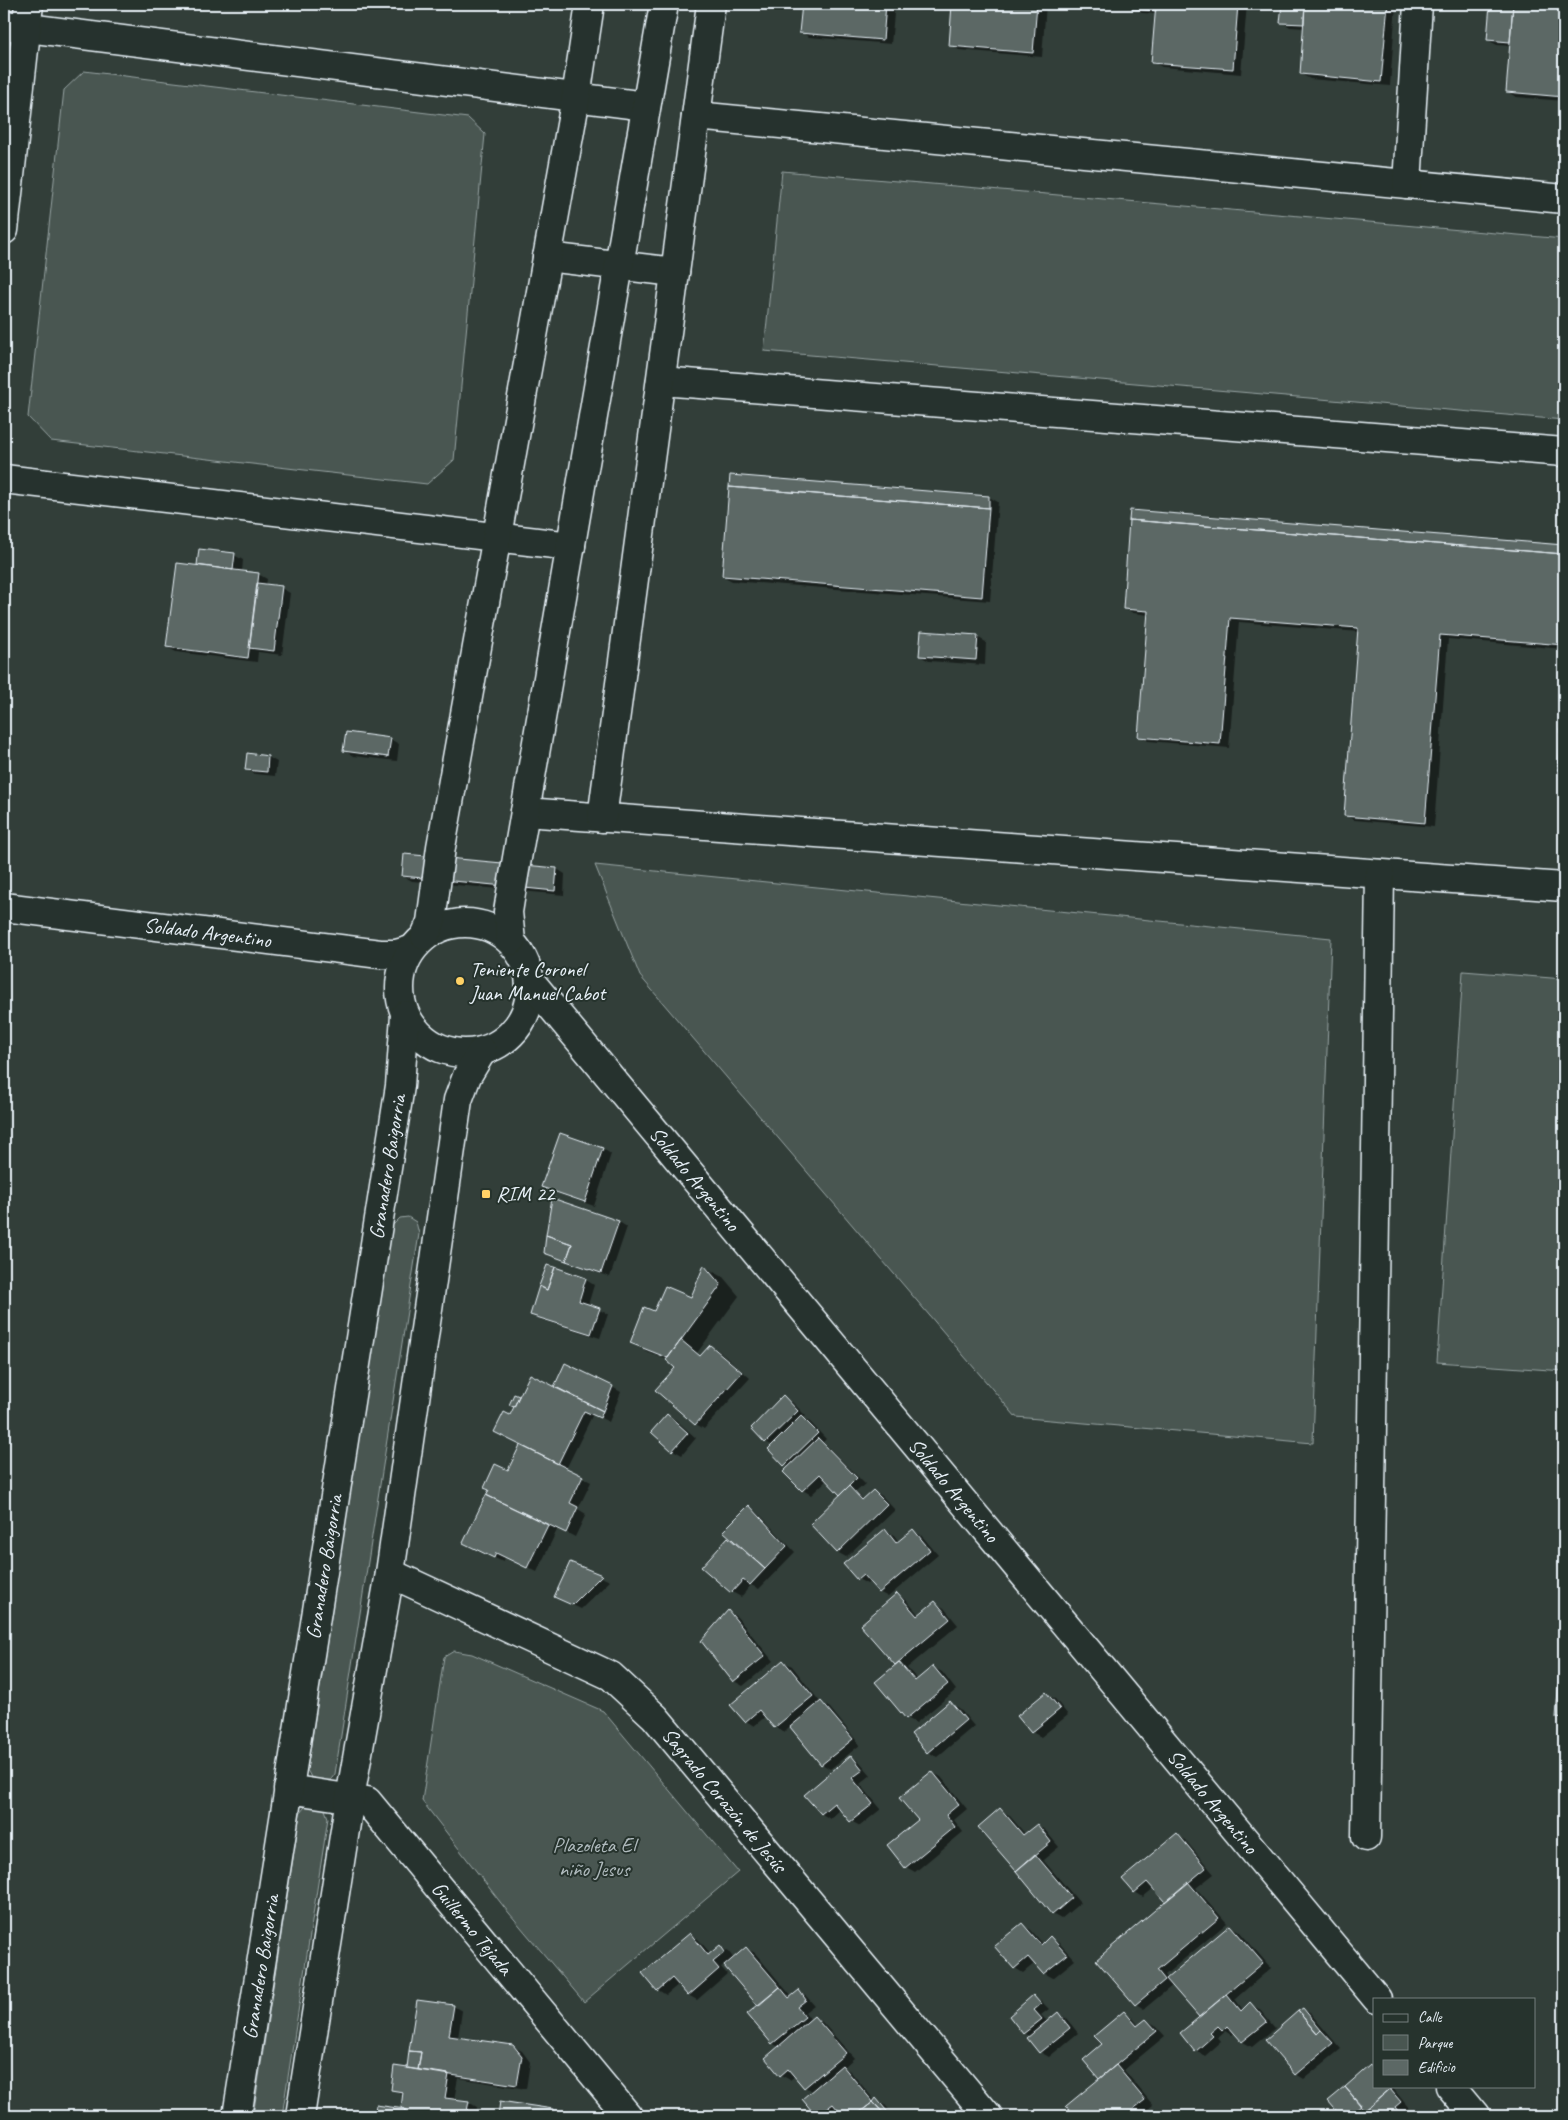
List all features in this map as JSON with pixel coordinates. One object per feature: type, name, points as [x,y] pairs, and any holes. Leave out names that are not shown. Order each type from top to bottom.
[{"type":"street","points":[[418,943],[431,922],[442,847],[576,97],[590,4]]},
{"type":"street","points":[[511,941],[508,912],[664,4]]},
{"type":"street","points":[[602,818],[712,4]]},
{"type":"street","points":[[1406,184],[1418,4]]},
{"type":"street","points":[[4,230],[20,19],[646,106]]},
{"type":"street","points":[[696,116],[1564,199]]},
{"type":"street","points":[[547,257],[675,272]]},
{"type":"street","points":[[661,381],[1564,452]]},
{"type":"street","points":[[4,479],[571,546]]},
{"type":"street","points":[[525,812],[1564,887]]},
{"type":"street","points":[[1366,1837],[1380,874]]},
{"type":"street","name":"Soldado Argentino","points":[[4,907],[380,954],[396,954],[418,943]]},
{"type":"street","name":"Granadero Baigorria","points":[[470,923],[493,929],[511,941],[524,961],[531,982],[528,1005],[519,1026],[502,1042],[482,1052],[459,1053],[436,1048],[418,1034],[405,1015],[399,993],[401,970],[418,943],[448,925],[470,923]]},
{"type":"street","name":"Soldado Argentino","points":[[531,982],[1376,1998]]},
{"type":"street","name":"Granadero Baigorria","points":[[237,2116],[400,1086],[405,1015]]},
{"type":"street","name":"Granadero Baigorria","points":[[300,2116],[350,1798],[390,1573],[458,1100],[466,1076],[482,1052]]},
{"type":"street","name":"Sagrado Corazón de Jesús","points":[[390,1573],[612,1676],[656,1716],[988,2116]]},
{"type":"street","name":"Guillermo Tejada","points":[[288,1789],[367,1801],[628,2116]]},
{"type":"street","points":[[1452,2088],[1475,2116]]},
{"type":"green space","points":[[84,71],[468,118],[485,134],[454,460],[427,484],[51,441],[28,417],[64,90]]},
{"type":"green space","points":[[782,171],[1564,239],[1564,420],[764,351]]},
{"type":"green space","points":[[595,865],[1331,938],[1313,1443],[1016,1417],[640,976]]},
{"type":"green space","points":[[1463,971],[1564,979],[1564,1371],[1437,1362]]},
{"type":"green space","points":[[408,1217],[416,1222],[419,1234],[335,1774],[329,1782],[312,1779],[307,1770],[391,1227],[400,1218]]},
{"type":"green space","name":"Plazoleta El niño Jesus","points":[[454,1651],[472,1654],[603,1711],[738,1872],[584,2002],[504,1907],[422,1801],[444,1657]]},
{"type":"green space","points":[[308,1803],[324,1807],[328,1818],[282,2116],[253,2116],[300,1813]]},
{"type":"building","points":[[802,4],[886,4],[883,40],[799,33]]},
{"type":"building","points":[[952,4],[1037,4],[1033,53],[949,46]]},
{"type":"building","points":[[1133,4],[1156,4],[1156,11],[1132,9]]},
{"type":"building","points":[[1156,4],[1238,4],[1233,69],[1151,63]]},
{"type":"building","points":[[1282,4],[1305,4],[1304,24],[1280,23]]},
{"type":"building","points":[[1305,4],[1388,4],[1381,82],[1300,74]]},
{"type":"building","points":[[1490,4],[1513,4],[1510,42],[1487,40]]},
{"type":"building","points":[[1513,4],[1564,4],[1564,97],[1506,92]]},
{"type":"building","points":[[730,475],[989,496],[989,508],[729,487]]},
{"type":"building","points":[[729,487],[989,508],[982,597],[722,576]]},
{"type":"building","points":[[1130,510],[1564,545],[1564,554],[1129,520]]},
{"type":"building","points":[[1129,520],[1564,554],[1564,645],[1440,635],[1425,823],[1344,816],[1358,628],[1230,618],[1220,744],[1138,737],[1148,611],[1123,609]]},
{"type":"building","points":[[199,549],[235,553],[233,570],[197,565]]},
{"type":"building","points":[[177,563],[259,573],[248,658],[166,647]]},
{"type":"building","points":[[257,583],[282,586],[274,651],[249,648]]},
{"type":"building","points":[[921,631],[978,635],[976,660],[919,656]]},
{"type":"building","points":[[1564,681],[1564,770],[1558,770]]},
{"type":"building","points":[[346,732],[391,738],[388,757],[343,751]]},
{"type":"building","points":[[247,753],[268,756],[267,772],[245,770]]},
{"type":"building","points":[[404,854],[557,868],[555,891],[402,876]]},
{"type":"building","points":[[560,1133],[603,1148],[585,1202],[541,1187]]},
{"type":"building","points":[[552,1198],[619,1221],[601,1273],[566,1261],[572,1244],[546,1235]]},
{"type":"building","points":[[546,1235],[572,1244],[566,1261],[544,1253]]},
{"type":"building","points":[[547,1265],[555,1267],[547,1290],[539,1286]]},
{"type":"building","points":[[704,1265],[721,1285],[668,1358],[630,1343],[644,1307],[654,1311],[665,1286],[691,1297]]},
{"type":"building","points":[[555,1267],[586,1278],[579,1301],[600,1308],[591,1334],[530,1315],[539,1286],[547,1290]]},
{"type":"building","points":[[681,1340],[700,1356],[710,1345],[742,1372],[695,1425],[655,1390],[675,1368],[666,1360]]},
{"type":"building","points":[[565,1363],[613,1386],[603,1411],[554,1387]]},
{"type":"building","points":[[530,1374],[603,1411],[600,1418],[584,1411],[558,1464],[494,1432],[504,1412],[510,1415]]},
{"type":"building","points":[[514,1394],[519,1396],[514,1407],[509,1405]]},
{"type":"building","points":[[783,1395],[798,1411],[765,1443],[751,1428]]},
{"type":"building","points":[[667,1414],[688,1433],[672,1451],[651,1432]]},
{"type":"building","points":[[801,1416],[818,1433],[784,1466],[768,1449]]},
{"type":"building","points":[[818,1438],[857,1478],[840,1495],[820,1474],[802,1491],[783,1472]]},
{"type":"building","points":[[520,1445],[583,1476],[570,1503],[578,1507],[566,1533],[486,1495],[489,1490],[484,1488],[495,1464],[508,1470]]},
{"type":"building","points":[[849,1486],[862,1500],[873,1490],[887,1504],[837,1553],[810,1524]]},
{"type":"building","points":[[486,1495],[548,1525],[527,1568],[496,1553],[494,1558],[463,1543]]},
{"type":"building","points":[[749,1505],[787,1546],[765,1569],[723,1531]]},
{"type":"building","points":[[885,1529],[896,1543],[913,1529],[930,1550],[879,1593],[863,1575],[857,1580],[843,1564]]},
{"type":"building","points":[[728,1537],[765,1569],[750,1585],[743,1580],[731,1593],[701,1567]]},
{"type":"building","points":[[570,1562],[602,1575],[572,1605],[554,1597]]},
{"type":"building","points":[[897,1593],[917,1616],[935,1601],[950,1619],[895,1665],[860,1625]]},
{"type":"building","points":[[728,1610],[765,1656],[733,1682],[701,1641]]},
{"type":"building","points":[[783,1660],[813,1696],[774,1728],[759,1710],[745,1722],[730,1705]]},
{"type":"building","points":[[1560,1660],[1564,1660],[1564,1719],[1556,1718]]},
{"type":"building","points":[[899,1662],[915,1681],[933,1666],[948,1684],[906,1719],[875,1682]]},
{"type":"building","points":[[1046,1692],[1060,1709],[1031,1733],[1017,1716]]},
{"type":"building","points":[[821,1701],[853,1739],[821,1765],[790,1727]]},
{"type":"building","points":[[950,1701],[966,1720],[927,1753],[911,1734]]},
{"type":"building","points":[[851,1755],[863,1770],[852,1778],[873,1804],[850,1822],[834,1803],[821,1814],[804,1795]]},
{"type":"building","points":[[932,1771],[959,1804],[946,1815],[955,1827],[905,1868],[887,1845],[918,1820],[899,1798]]},
{"type":"building","points":[[1000,1808],[1023,1835],[1037,1824],[1051,1842],[1016,1871],[978,1827]]},
{"type":"building","points":[[1177,1833],[1206,1868],[1165,1902],[1147,1882],[1134,1893],[1122,1879]]},
{"type":"building","points":[[1035,1854],[1072,1898],[1052,1915],[1016,1871]]},
{"type":"building","points":[[1188,1882],[1219,1918],[1157,1970],[1165,1980],[1135,2005],[1096,1960]]},
{"type":"building","points":[[1022,1923],[1041,1945],[1050,1936],[1067,1955],[1043,1974],[1028,1957],[1014,1969],[994,1946]]},
{"type":"building","points":[[1230,1925],[1263,1963],[1199,2017],[1166,1979]]},
{"type":"building","points":[[690,1933],[708,1955],[720,1945],[725,1952],[713,1962],[719,1969],[688,1996],[672,1978],[657,1991],[642,1973]]},
{"type":"building","points":[[746,1947],[780,1987],[758,2006],[724,1966]]},
{"type":"building","points":[[780,1987],[789,1998],[799,1990],[806,2000],[797,2007],[805,2017],[772,2044],[747,2014]]},
{"type":"building","points":[[1227,1994],[1241,2011],[1250,2002],[1267,2022],[1242,2042],[1228,2026],[1223,2031],[1218,2026],[1210,2033],[1213,2036],[1195,2052],[1180,2033]]},
{"type":"building","points":[[1033,1995],[1041,2004],[1034,2010],[1042,2019],[1023,2034],[1009,2016]]},
{"type":"building","points":[[417,2000],[454,2005],[449,2036],[513,2045],[522,2056],[517,2085],[418,2070],[421,2052],[409,2051]]},
{"type":"building","points":[[1303,2008],[1321,2030],[1317,2034],[1298,2011]]},
{"type":"building","points":[[1124,2011],[1137,2026],[1146,2019],[1157,2031],[1099,2079],[1083,2060],[1102,2044],[1094,2036]]},
{"type":"building","points":[[1298,2011],[1317,2034],[1321,2030],[1333,2043],[1295,2075],[1265,2040]]},
{"type":"building","points":[[1058,2012],[1070,2028],[1039,2053],[1027,2038]]},
{"type":"building","points":[[814,2016],[846,2053],[804,2088],[788,2069],[780,2076],[765,2058]]},
{"type":"building","points":[[409,2051],[421,2052],[418,2070],[407,2068]]},
{"type":"building","points":[[842,2065],[873,2102],[855,2116],[843,2116],[833,2104],[816,2116],[802,2099]]},
{"type":"building","points":[[1116,2065],[1145,2100],[1132,2110],[1137,2116],[1075,2116],[1066,2106]]},
{"type":"building","points":[[1370,2065],[1373,2069],[1373,2088],[1390,2089],[1365,2111],[1345,2087]]},
{"type":"building","points":[[394,2066],[449,2074],[445,2098],[469,2101],[466,2116],[404,2116],[405,2109],[401,2108],[403,2092],[391,2090]]},
{"type":"building","points":[[1345,2087],[1361,2105],[1348,2116],[1341,2116],[1328,2101]]},
{"type":"building","points":[[1390,2089],[1401,2102],[1395,2107],[1402,2116],[1358,2116]]},
{"type":"building","points":[[876,2098],[891,2116],[886,2116],[873,2102]]},
{"type":"building","points":[[500,2101],[553,2109],[552,2116],[498,2116]]},
{"type":"building","points":[[873,2102],[886,2116],[855,2116]]},
{"type":"building","points":[[376,2105],[405,2109],[404,2116],[374,2116]]},
{"type":"place","name":"Teniente Coronel Juan Manuel Cabot","points":[[460,981]]},
{"type":"place","name":"RIM 22","points":[[486,1194]]}]
